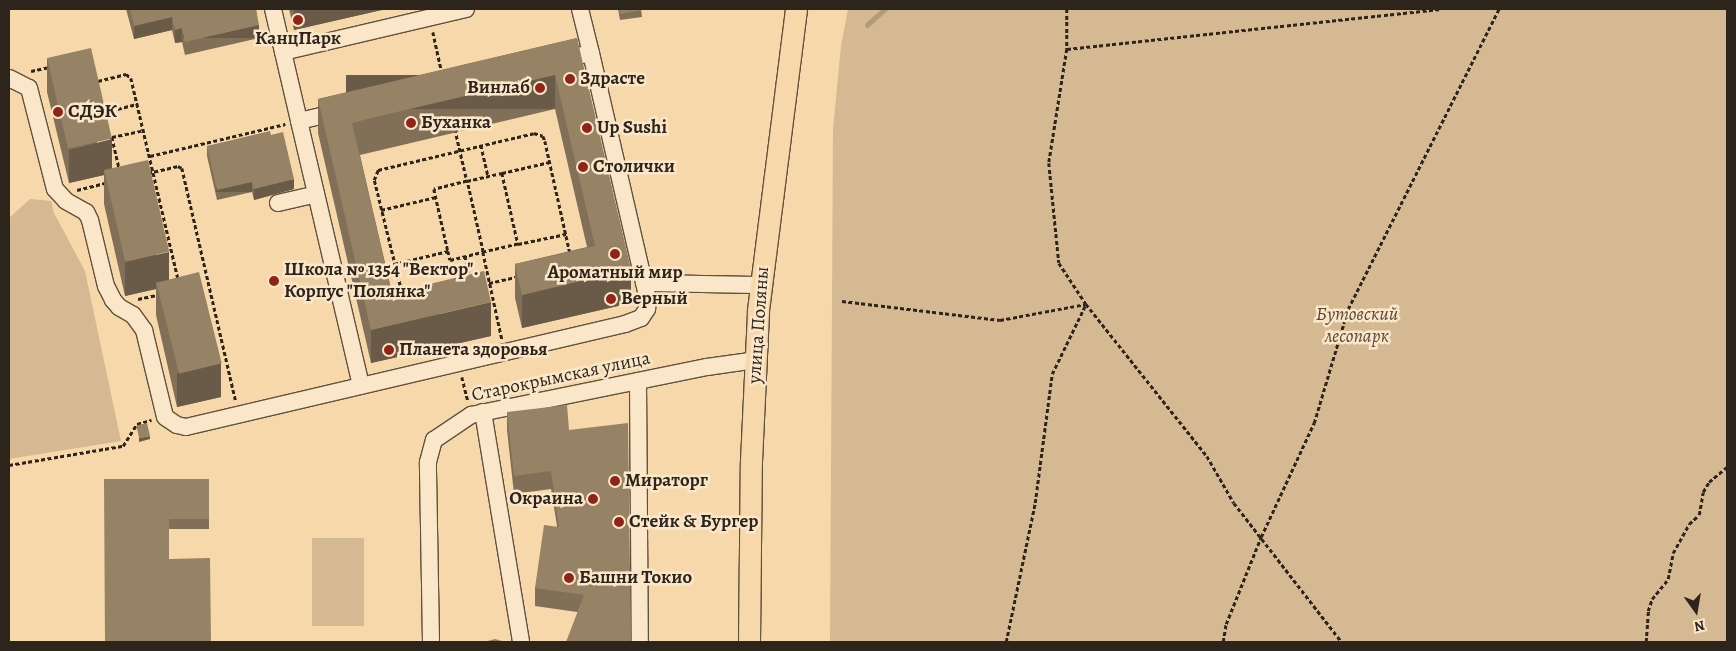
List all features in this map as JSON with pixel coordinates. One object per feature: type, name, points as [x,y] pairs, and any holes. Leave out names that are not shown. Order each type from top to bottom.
[{"type":"main road","name":"улица Поляны","points":[[749,642],[751,461],[760,285],[796,9]]},
{"type":"street","points":[[273,9],[361,386]]},
{"type":"street","points":[[283,52],[466,9]]},
{"type":"street","points":[[9,78],[29,88],[56,189],[66,201],[81,208],[90,220],[106,286],[117,304],[132,316],[144,330],[165,417],[177,425],[186,427],[637,321],[647,309],[648,300],[580,9]]},
{"type":"street","points":[[544,64],[590,53]]},
{"type":"street","points":[[299,121],[352,109]]},
{"type":"street","points":[[278,203],[316,194]]},
{"type":"street","points":[[644,283],[760,285]]},
{"type":"street","name":"Старокрымская улица","points":[[431,642],[428,462],[434,440],[460,421],[471,415],[483,412],[756,360]]},
{"type":"street","points":[[638,381],[640,642]]},
{"type":"street","points":[[483,412],[521,642]]},
{"type":"path","points":[[1067,9],[1067,49],[1049,163],[1059,263],[1086,304],[1207,456],[1234,503],[1342,642]]},
{"type":"path","points":[[1067,49],[1441,9]]},
{"type":"path","points":[[1223,642],[1226,624],[1261,537],[1314,422],[1348,309],[1499,9]]},
{"type":"path","points":[[430,17],[444,78]]},
{"type":"path","points":[[26,72],[53,66]]},
{"type":"path","points":[[96,72],[100,89]]},
{"type":"path","points":[[98,81],[129,75],[138,104],[179,280]]},
{"type":"path","points":[[104,104],[108,120]]},
{"type":"path","points":[[105,112],[138,104]]},
{"type":"path","points":[[150,156],[299,121]]},
{"type":"path","points":[[453,121],[501,333]]},
{"type":"path","points":[[110,129],[119,171]]},
{"type":"path","points":[[112,137],[144,130]]},
{"type":"path","points":[[539,134],[545,141],[550,162],[571,257],[569,265],[408,301],[403,298],[399,290],[374,180],[378,170],[460,150],[539,134]]},
{"type":"path","points":[[481,145],[488,176]]},
{"type":"path","points":[[550,162],[434,188],[450,260],[566,234]]},
{"type":"path","points":[[145,174],[178,166],[182,168],[239,415]]},
{"type":"path","points":[[502,173],[518,244]]},
{"type":"path","points":[[59,194],[112,182]]},
{"type":"path","points":[[381,210],[436,197]]},
{"type":"path","points":[[393,264],[448,251]]},
{"type":"path","points":[[465,256],[472,287]]},
{"type":"path","points":[[117,304],[162,294]]},
{"type":"path","points":[[842,301],[1000,320],[1086,304]]},
{"type":"path","points":[[1006,642],[1035,503],[1052,374],[1086,304]]},
{"type":"path","points":[[498,340],[507,337]]},
{"type":"path","points":[[9,465],[123,446],[137,424],[165,417]]},
{"type":"path","points":[[1646,642],[1648,610],[1652,599],[1668,579],[1673,553],[1689,524],[1699,515],[1703,492],[1709,482],[1727,467]]},
{"type":"green space","name":"Бутовский лесопарк","points":[[848,9],[1727,9],[1727,642],[830,642],[833,129],[841,46]]},
{"type":"green space","points":[[30,199],[51,201],[54,213],[85,271],[121,441],[9,459],[9,218]]},
{"type":"green space","points":[[312,538],[364,538],[364,626],[312,626]]},
{"type":"building","points":[[130,9],[256,9],[259,25],[185,42],[182,28],[175,30],[172,17],[134,26]]},
{"type":"building","points":[[619,9],[641,9],[642,10],[620,14]]},
{"type":"building","points":[[577,38],[631,269],[522,295],[515,264],[595,246],[555,75],[384,115],[352,123],[392,293],[484,271],[491,302],[371,330],[318,99]]},
{"type":"building","points":[[91,48],[112,139],[68,149],[47,58]]},
{"type":"building","points":[[270,131],[271,135],[283,132],[294,179],[254,189],[252,182],[217,190],[207,146]]},
{"type":"building","points":[[148,160],[169,252],[125,262],[104,170]]},
{"type":"building","points":[[199,272],[222,363],[179,374],[156,283]]},
{"type":"building","points":[[567,405],[569,430],[628,423],[631,642],[566,642],[584,595],[535,588],[544,525],[559,527],[551,471],[514,476],[507,412]]},
{"type":"building","points":[[147,423],[150,436],[139,438],[136,425]]},
{"type":"building","points":[[104,479],[209,479],[209,519],[169,519],[169,559],[210,558],[211,642],[105,642]]},
{"type":"building","points":[[495,639],[502,642],[484,642]]},
{"type":"waterway","points":[[867,25],[885,9]]},
{"type":"place","name":"КанцПарк","points":[[298,20]]},
{"type":"place","name":"Здрасте","points":[[570,79]]},
{"type":"place","name":"Винлаб","points":[[540,88]]},
{"type":"place","name":"СДЭК","points":[[58,112]]},
{"type":"place","name":"Буханка","points":[[411,123]]},
{"type":"place","name":"Up Sushi","points":[[587,128]]},
{"type":"place","name":"Столички","points":[[583,167]]},
{"type":"place","name":"Ароматный мир","points":[[615,254]]},
{"type":"place","name":"Школа № 1354 \"Вектор\". Корпус \"Полянка\"","points":[[274,281]]},
{"type":"place","name":"Верный","points":[[611,299]]},
{"type":"place","name":"Планета здоровья","points":[[389,350]]},
{"type":"place","name":"Мираторг","points":[[615,481]]},
{"type":"place","name":"Окраина","points":[[593,499]]},
{"type":"place","name":"Стейк & Бургер","points":[[619,522]]},
{"type":"place","name":"Башни Токио","points":[[569,578]]}]
